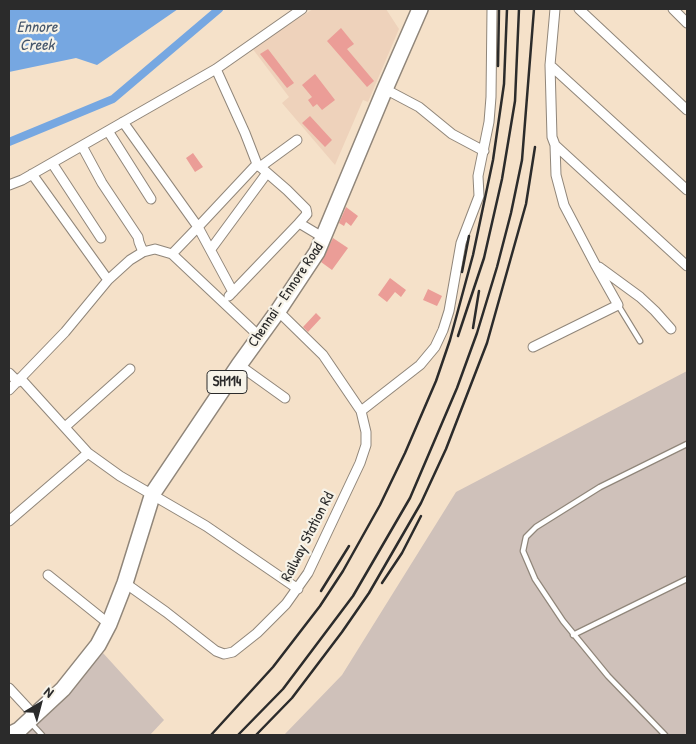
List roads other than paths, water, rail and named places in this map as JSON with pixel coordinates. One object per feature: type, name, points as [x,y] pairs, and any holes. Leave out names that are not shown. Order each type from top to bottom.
[{"type":"main road","name":"Chennai - Ennore Road","points":[[9,735],[19,730],[63,689],[98,645],[109,624],[125,583],[153,493],[317,252],[420,9]]},
{"type":"street","points":[[9,185],[52,163],[216,68],[302,9]]},
{"type":"street","points":[[361,411],[420,365],[439,339],[448,311],[461,243],[479,196],[478,176],[484,151],[492,76],[492,9]]},
{"type":"street","points":[[533,347],[618,304],[594,264],[564,205],[556,175],[555,145],[552,137],[550,65],[555,9]]},
{"type":"street","points":[[579,9],[687,110]]},
{"type":"street","points":[[673,9],[687,23]]},
{"type":"street","points":[[550,65],[687,190]]},
{"type":"street","points":[[216,68],[261,168],[306,209],[307,214],[224,302]]},
{"type":"street","points":[[385,89],[419,107],[452,134],[484,151]]},
{"type":"street","points":[[124,122],[198,227],[233,292]]},
{"type":"street","points":[[108,131],[150,199]]},
{"type":"street","points":[[172,254],[261,168],[297,140]]},
{"type":"street","points":[[555,145],[687,266]]},
{"type":"street","points":[[82,146],[102,183],[138,237],[143,252]]},
{"type":"street","points":[[52,163],[101,238]]},
{"type":"street","points":[[211,249],[261,168]]},
{"type":"street","points":[[32,174],[108,280]]},
{"type":"street","points":[[299,223],[324,238]]},
{"type":"street","points":[[9,390],[65,332],[108,280],[130,260],[143,252],[155,249],[172,254],[260,336]]},
{"type":"street","points":[[594,264],[640,297],[670,329]]},
{"type":"street","name":"Railway Station Rd","points":[[125,583],[216,651],[224,654],[232,652],[257,633],[286,604],[308,573],[360,463],[366,445],[366,432],[361,411],[323,355],[278,311]]},
{"type":"street","points":[[239,364],[285,398]]},
{"type":"street","points":[[64,427],[130,369]]},
{"type":"street","points":[[9,373],[19,380],[88,453],[120,476],[153,493],[206,526],[298,589]]},
{"type":"street","points":[[9,520],[88,453]]},
{"type":"street","points":[[48,575],[109,624]]},
{"type":"street","points":[[9,688],[32,718]]},
{"type":"lane","points":[[618,304],[640,341]]},
{"type":"lane","points":[[665,735],[608,676],[573,635],[547,600],[527,563],[523,551],[526,537],[536,528],[593,492],[687,444]]},
{"type":"lane","points":[[573,635],[687,580]]},
{"type":"lane","points":[[32,718],[42,735]]},
{"type":"water","name":"Ennore Creek","points":[[9,9],[178,9],[97,65],[76,58],[9,72]]},
{"type":"waterway","points":[[9,142],[113,99],[219,9]]},
{"type":"railway","points":[[498,66],[499,9]]},
{"type":"railway","points":[[211,735],[273,667],[320,606],[343,571],[380,505],[436,381],[450,340],[473,255],[493,160],[504,84],[507,9]]},
{"type":"railway","points":[[458,336],[484,258],[502,179],[515,101],[519,9]]},
{"type":"railway","points":[[238,735],[283,689],[353,596],[410,498],[457,388],[477,333],[497,267],[522,160],[534,9]]},
{"type":"railway","points":[[256,735],[292,698],[342,632],[369,593],[421,503],[446,449],[487,343],[526,204],[535,147]]},
{"type":"railway","points":[[462,272],[469,236]]},
{"type":"railway","points":[[473,328],[479,291]]},
{"type":"railway","points":[[382,583],[402,553],[421,516]]},
{"type":"railway","points":[[321,591],[349,546]]}]
